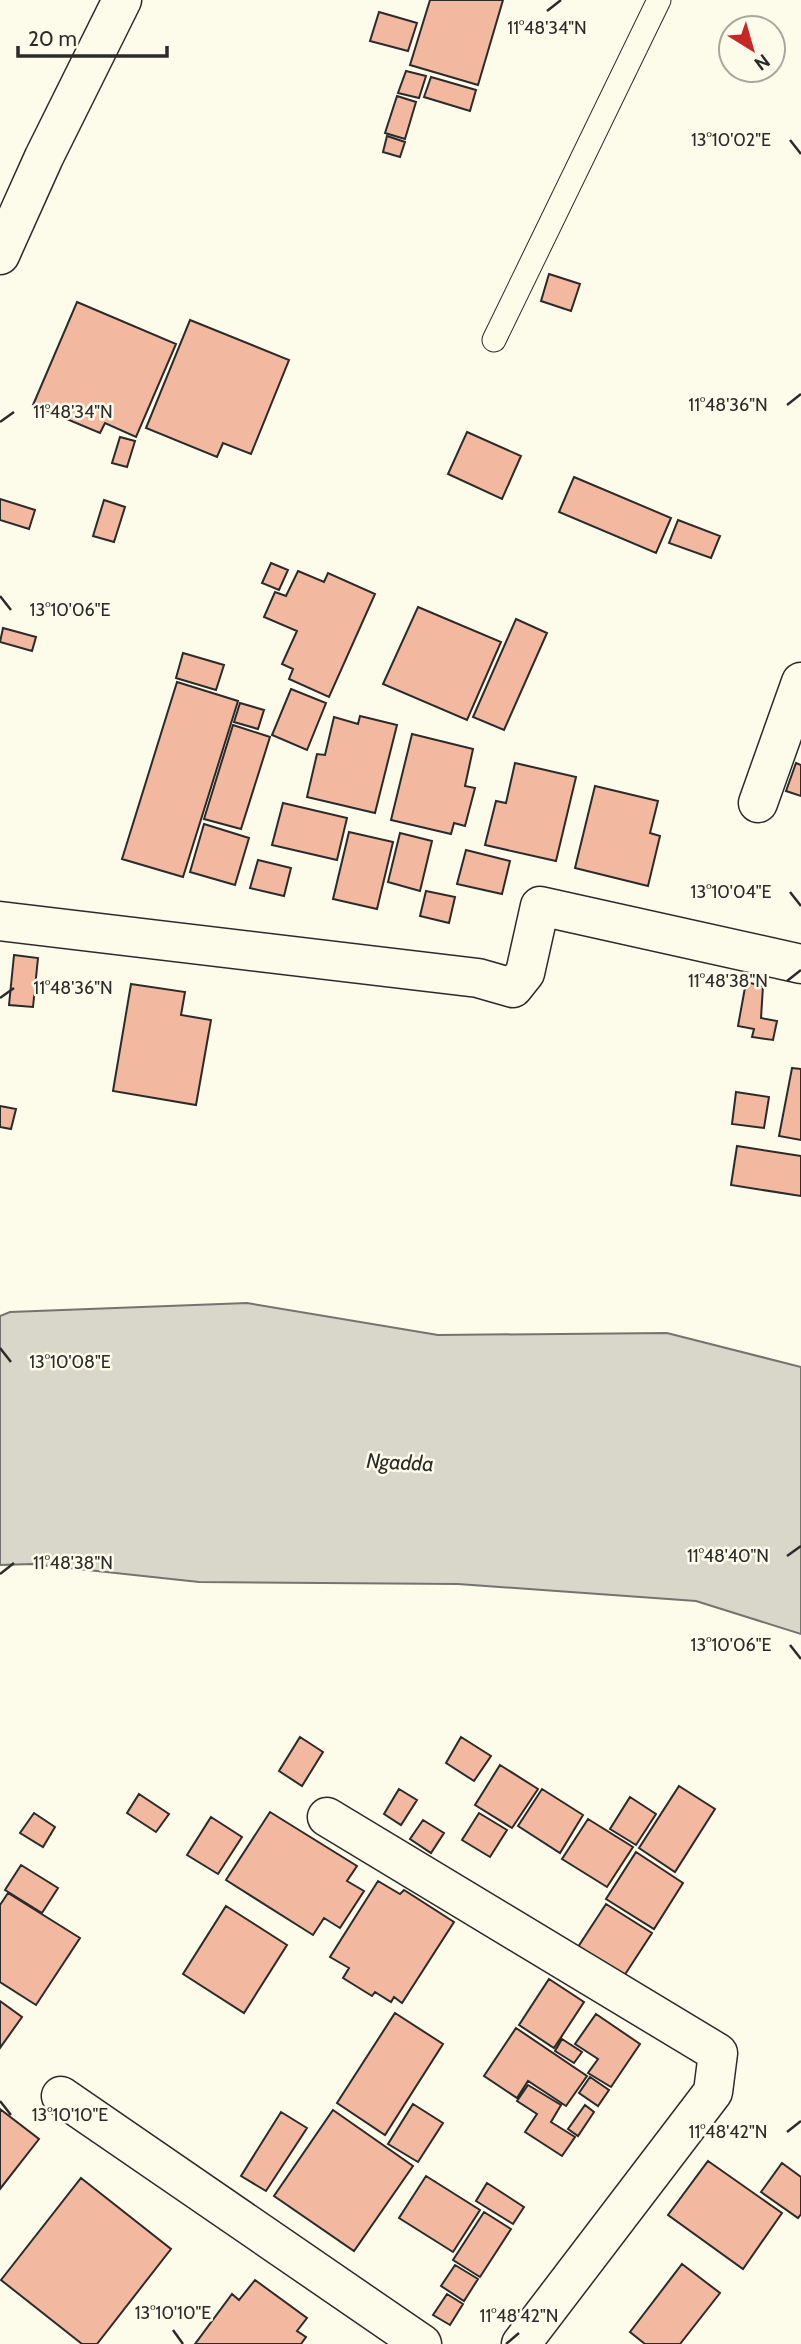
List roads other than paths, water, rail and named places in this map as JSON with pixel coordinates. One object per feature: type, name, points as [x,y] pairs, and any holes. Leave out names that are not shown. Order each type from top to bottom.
[{"type":"street","points":[[0,255],[44,157],[122,0]]},
{"type":"street","points":[[758,803],[801,682]]},
{"type":"street","points":[[0,921],[478,978],[513,988],[526,973],[540,906],[801,964]]},
{"type":"street","points":[[327,1817],[718,2053],[713,2092],[521,2344]]},
{"type":"street","points":[[61,2096],[422,2344]]},
{"type":"lane","points":[[494,340],[659,0]]},
{"type":"water","name":"Ngadda","points":[[247,1303],[438,1335],[667,1333],[801,1367],[801,1634],[696,1601],[458,1584],[199,1582],[32,1564],[0,1565],[0,1316],[10,1312]]}]
